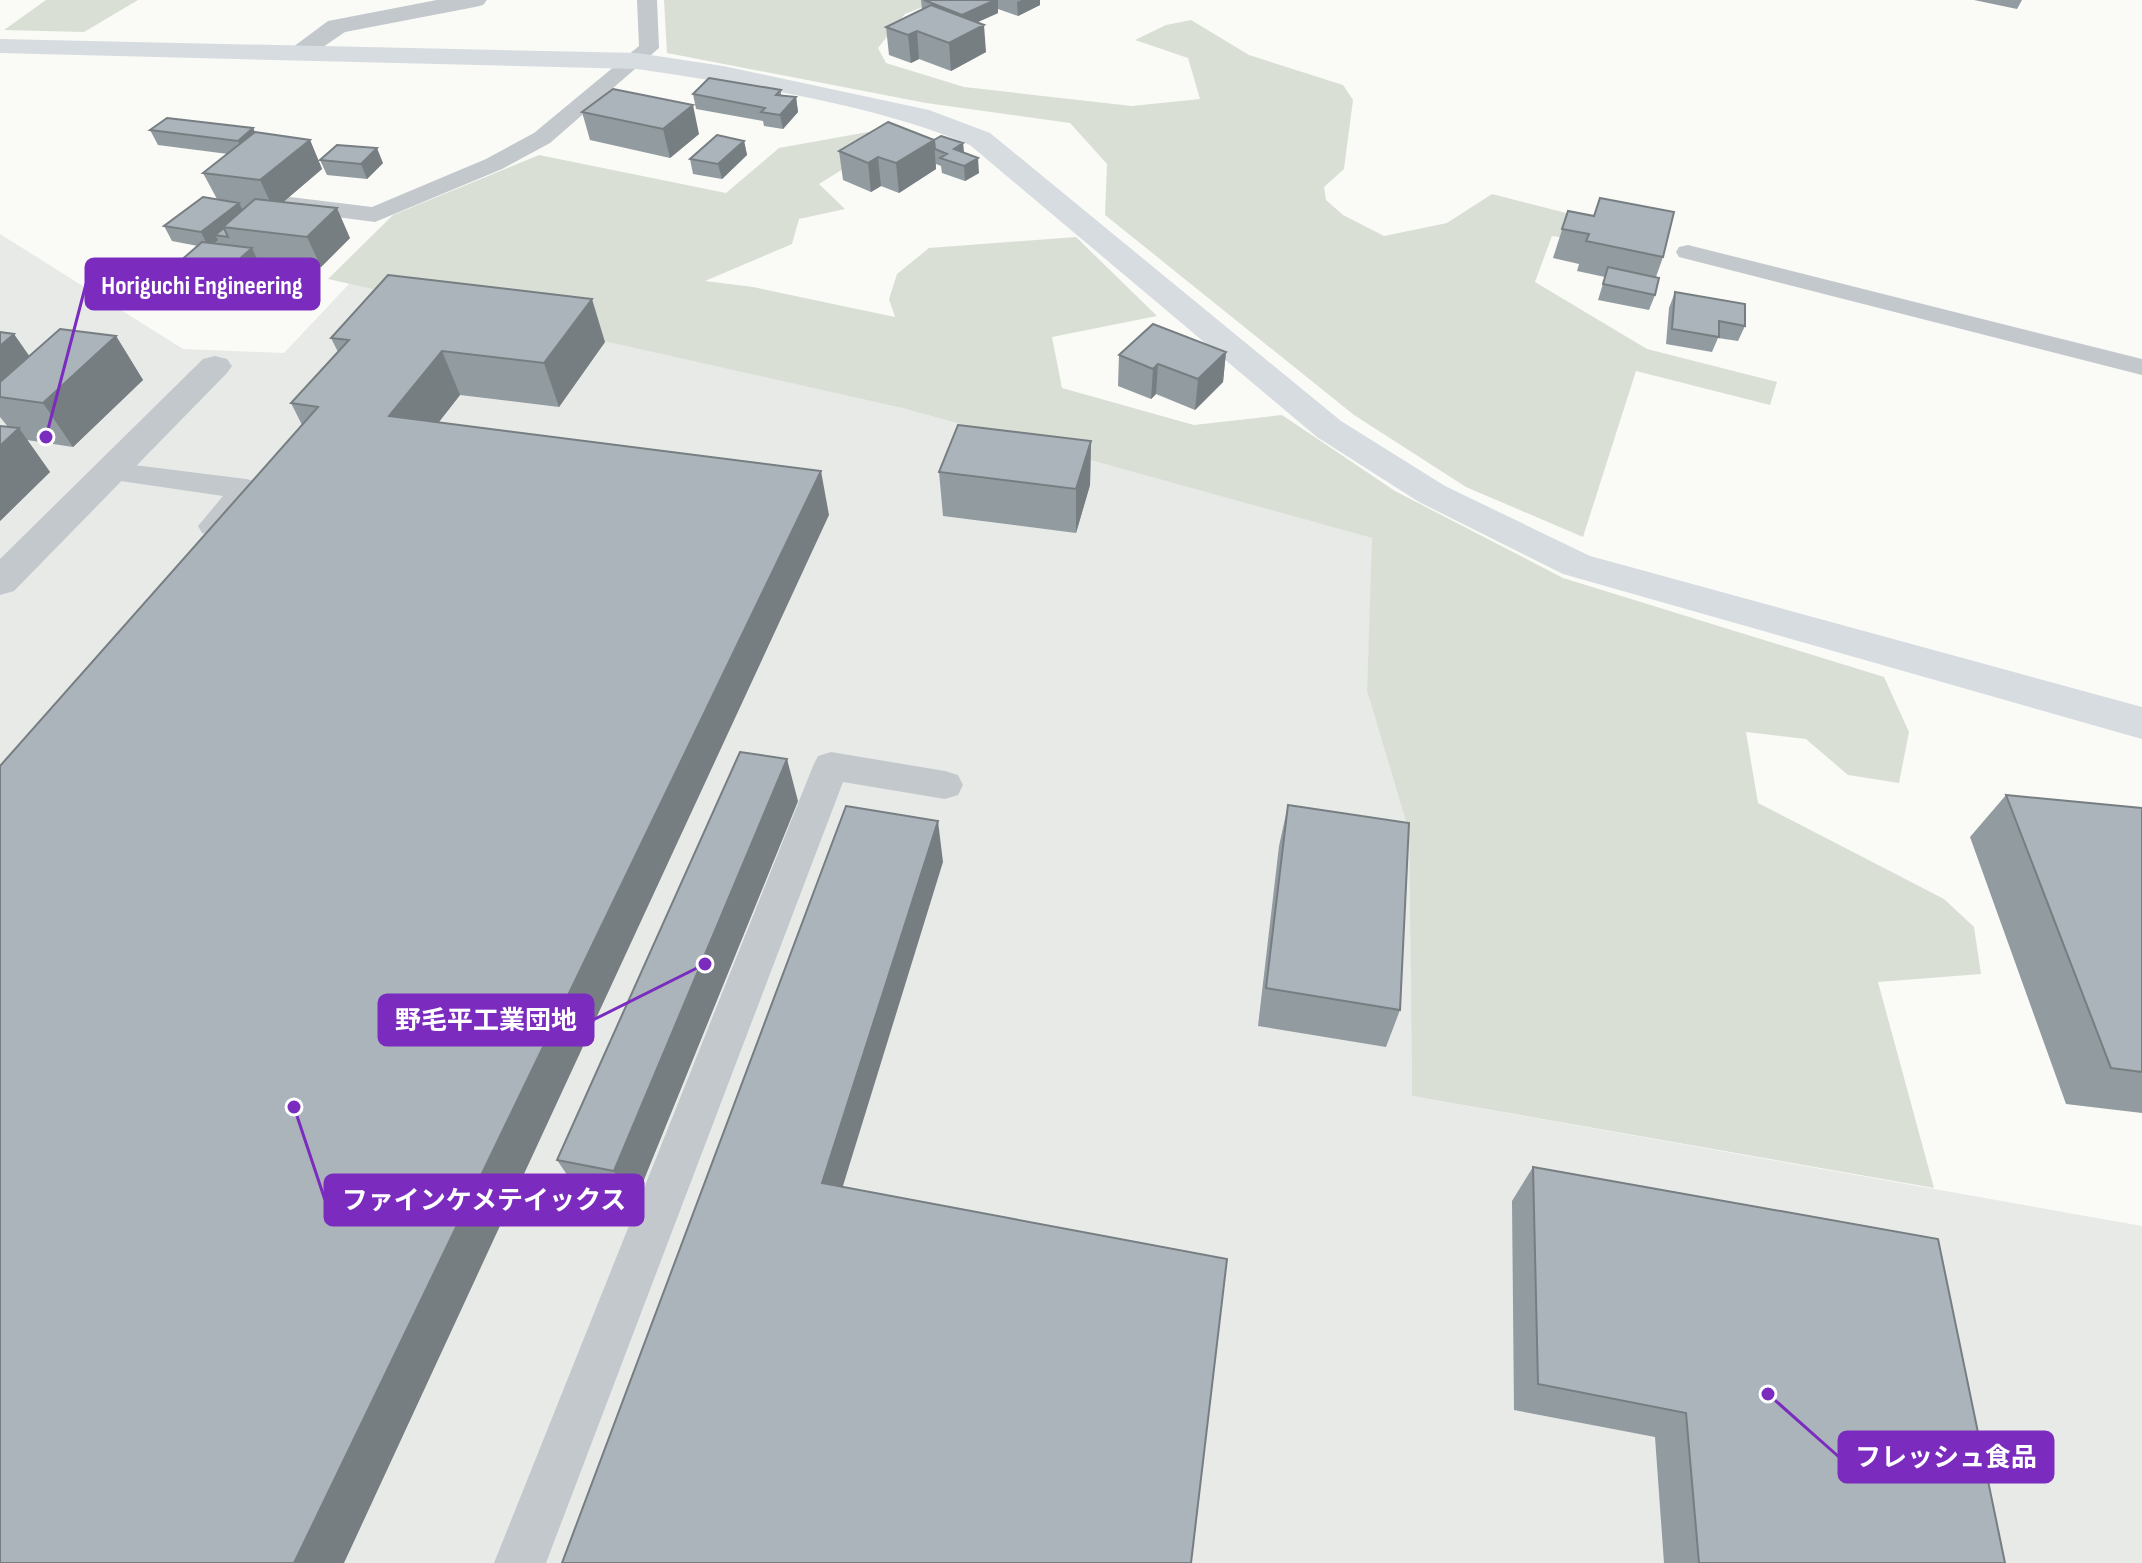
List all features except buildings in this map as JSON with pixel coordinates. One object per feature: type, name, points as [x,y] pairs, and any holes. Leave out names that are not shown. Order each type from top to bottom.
[{"type":"street","points":[[298,53],[337,26],[475,0]]},
{"type":"street","points":[[0,46],[637,61],[723,74],[929,118],[980,139],[1329,429],[1432,494],[1577,565],[2142,723]]},
{"type":"street","points":[[0,582],[215,366]]},
{"type":"lane","points":[[289,204],[375,215],[494,164],[542,138],[649,48],[647,0]]},
{"type":"lane","points":[[1688,252],[2142,367]]},
{"type":"lane","points":[[110,471],[246,489],[195,547]]},
{"type":"lane","points":[[520,1563],[831,766],[945,785]]},
{"type":"shaded area","points":[[46,0],[138,0],[84,32],[4,30]]},
{"type":"shaded area","points":[[664,0],[940,0],[905,14],[878,48],[886,63],[964,87],[1132,106],[1200,99],[1188,58],[1135,40],[1166,25],[1191,20],[1249,55],[1343,85],[1353,100],[1344,169],[1324,187],[1326,200],[1343,215],[1384,236],[1447,223],[1492,194],[1586,218],[1578,240],[1552,236],[1535,282],[1647,349],[1777,382],[1770,405],[1636,371],[1583,537],[1466,487],[1354,415],[1105,215],[1107,164],[1070,123],[926,103],[667,53]]},
{"type":"shaded area","points":[[868,132],[894,137],[819,184],[845,209],[799,219],[792,244],[705,281],[753,287],[895,317],[889,299],[897,274],[929,248],[1076,237],[1157,316],[1052,337],[1062,388],[1194,425],[1282,415],[1395,491],[1563,578],[1884,677],[1909,732],[1899,783],[1848,775],[1806,739],[1746,732],[1758,803],[1944,899],[1974,927],[1981,974],[1878,982],[1934,1188],[1412,1096],[1409,832],[1367,691],[1372,538],[902,408],[328,279],[393,215],[539,155],[726,193],[779,148]]},
{"type":"shaded area","points":[[0,234],[183,349],[284,353],[350,283],[902,408],[1373,538],[1367,691],[1409,832],[1412,1096],[2142,1226],[2142,1563],[0,1563]]},
{"type":"place","name":"Horiguchi Engineering","points":[[46,437]]},
{"type":"place","name":"野毛平工業団地","points":[[705,964]]},
{"type":"place","name":"ファインケメテイックス","points":[[294,1107]]},
{"type":"place","name":"フレッシュ食品","points":[[1768,1394]]}]
